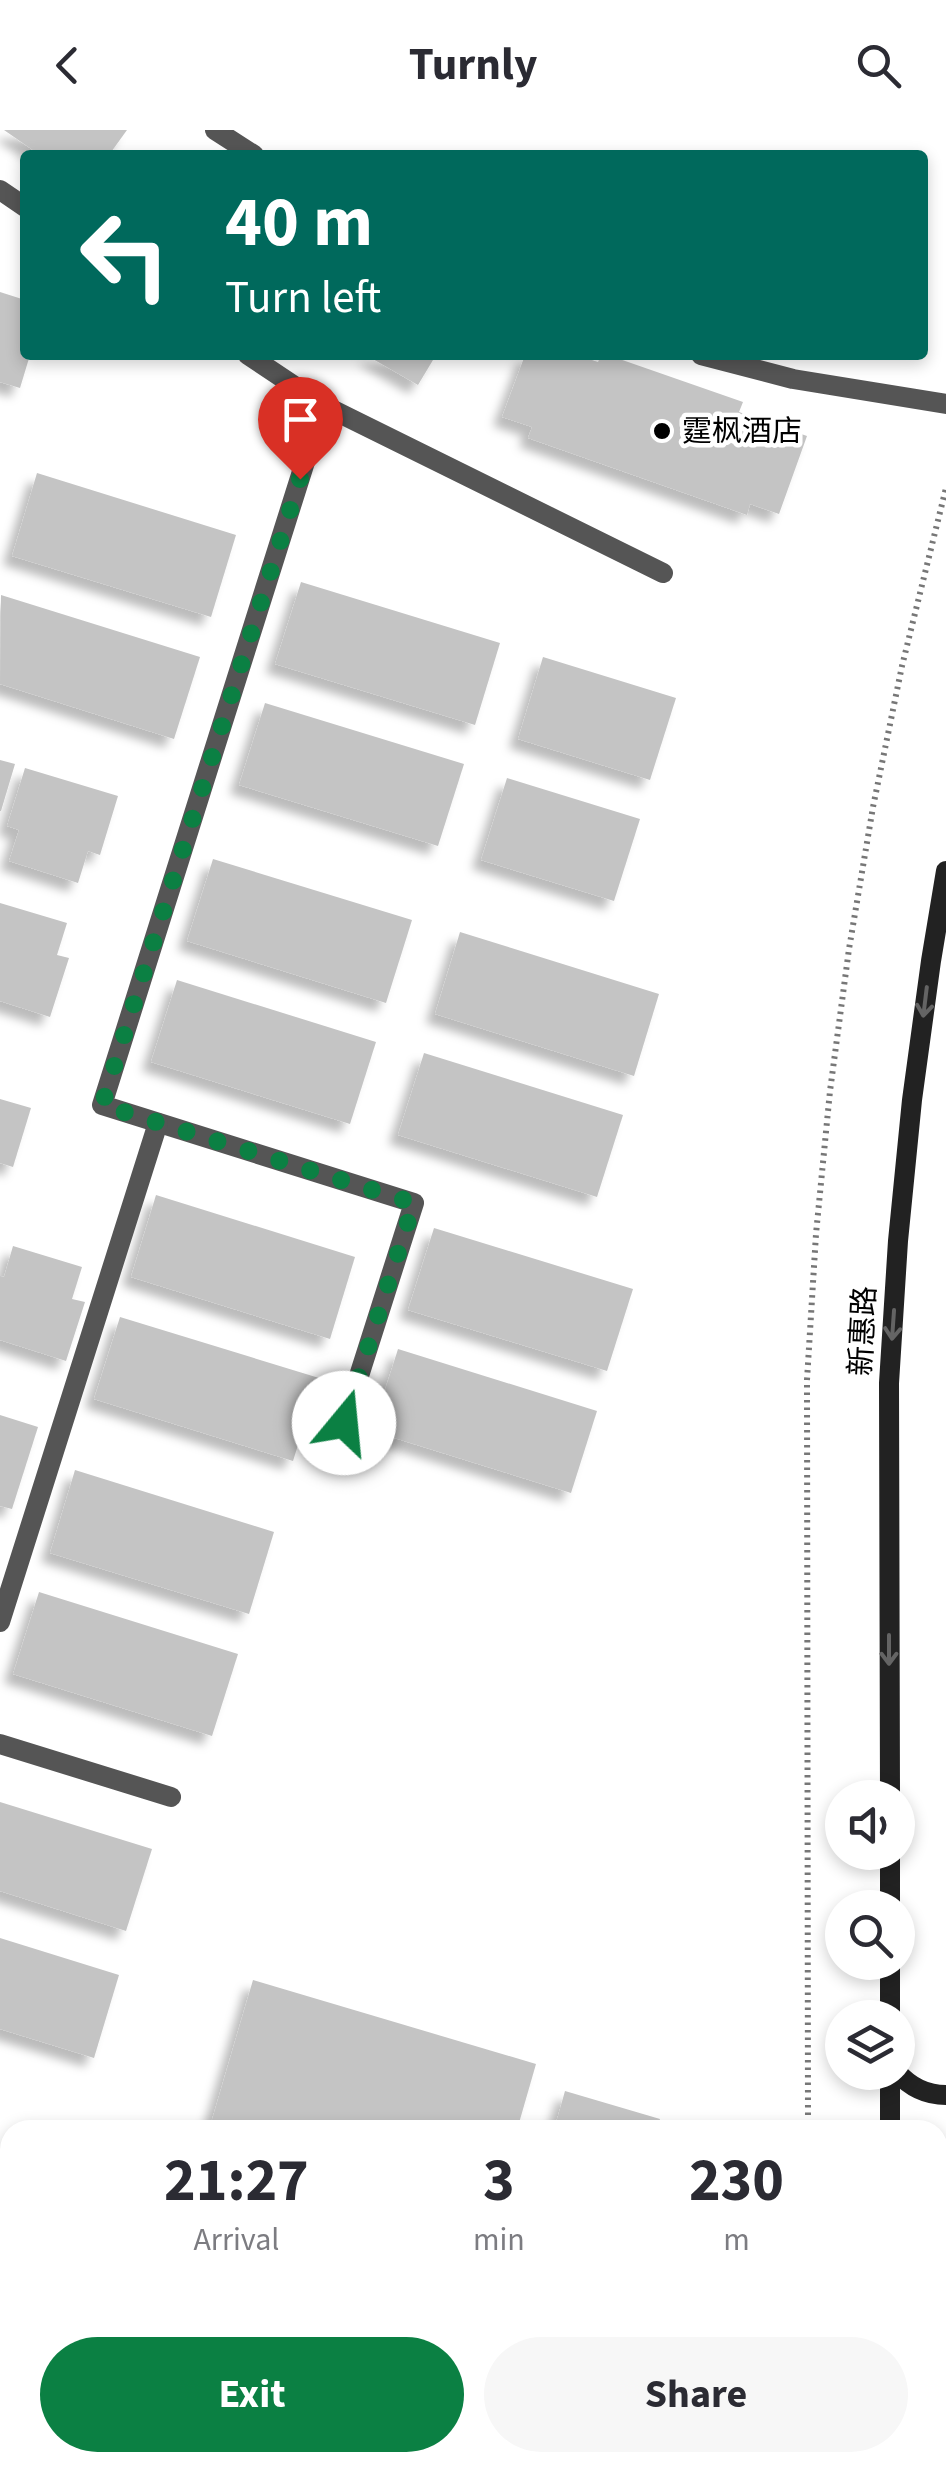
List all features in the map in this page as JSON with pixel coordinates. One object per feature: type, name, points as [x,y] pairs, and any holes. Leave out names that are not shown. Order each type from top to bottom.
[{"type":"main road","name":"新惠路","points":[[890,1780],[889,1383],[910,1118],[946,871]]},
{"type":"main road","points":[[915,2087],[946,2095]]},
{"type":"main road","points":[[891,2120],[892,2090]]},
{"type":"lane","points":[[215,130],[246,150]]},
{"type":"lane","points":[[256,360],[323,405],[663,573]]},
{"type":"lane","points":[[720,360],[793,379],[946,404]]},
{"type":"lane","points":[[323,405],[102,1105],[414,1203],[344,1423]]},
{"type":"lane","points":[[0,1622],[158,1123]]},
{"type":"lane","points":[[0,1744],[171,1797]]},
{"type":"path","points":[[808,2120],[806,1380],[816,1234],[830,1090],[870,824],[902,666],[946,488]]},
{"type":"building","points":[[4,130],[127,130],[113,150],[33,150]]},
{"type":"building","points":[[0,292],[20,298],[20,360],[28,360],[20,388],[0,382]]},
{"type":"building","points":[[375,360],[433,360],[418,385]]},
{"type":"building","name":"霆枫酒店","points":[[523,360],[622,360],[743,402],[739,412],[807,436],[779,514],[750,504],[747,515],[528,438],[532,427],[502,417]]},
{"type":"building","points":[[37,473],[236,535],[211,617],[12,556]]},
{"type":"building","points":[[301,582],[500,643],[475,725],[275,664]]},
{"type":"building","points":[[1,595],[200,657],[174,739],[0,684]]},
{"type":"building","points":[[543,657],[676,698],[650,780],[518,739]]},
{"type":"building","points":[[265,703],[464,764],[438,846],[239,785]]},
{"type":"building","points":[[0,760],[15,764],[1,811],[0,811]]},
{"type":"building","points":[[25,768],[118,796],[100,855],[88,851],[78,883],[9,861],[19,830],[7,826]]},
{"type":"building","points":[[507,778],[640,819],[614,901],[481,860]]},
{"type":"building","points":[[213,859],[412,920],[386,1003],[187,941]]},
{"type":"building","points":[[0,903],[67,923],[57,955],[69,958],[50,1017],[0,1001]]},
{"type":"building","points":[[460,932],[659,994],[634,1076],[435,1014]]},
{"type":"building","points":[[177,980],[376,1042],[350,1124],[151,1062]]},
{"type":"building","points":[[424,1053],[623,1115],[597,1197],[398,1135]]},
{"type":"building","points":[[0,1099],[31,1108],[13,1167],[0,1163]]},
{"type":"building","points":[[156,1195],[355,1257],[330,1339],[131,1277]]},
{"type":"building","points":[[434,1228],[633,1289],[607,1371],[408,1310]]},
{"type":"building","points":[[13,1246],[82,1267],[72,1299],[85,1302],[66,1361],[0,1340],[0,1276],[4,1277]]},
{"type":"building","points":[[120,1317],[319,1378],[293,1461],[94,1399]]},
{"type":"building","points":[[398,1349],[597,1411],[571,1493],[372,1431]]},
{"type":"building","points":[[0,1415],[38,1427],[12,1509],[0,1506]]},
{"type":"building","points":[[75,1470],[274,1532],[249,1614],[50,1553]]},
{"type":"building","points":[[39,1592],[238,1654],[212,1736],[13,1674]]},
{"type":"building","points":[[0,1802],[152,1849],[126,1931],[0,1891]]},
{"type":"building","points":[[0,1938],[119,1975],[94,2058],[0,2029]]},
{"type":"building","points":[[253,1980],[536,2064],[520,2120],[212,2120]]},
{"type":"building","points":[[565,2091],[660,2119],[660,2120],[557,2120]]},
{"type":"place","name":"霆枫酒店","points":[[662,431]]},
{"type":"route","points":[[300,479],[102,1105],[414,1203],[344,1423]]}]
